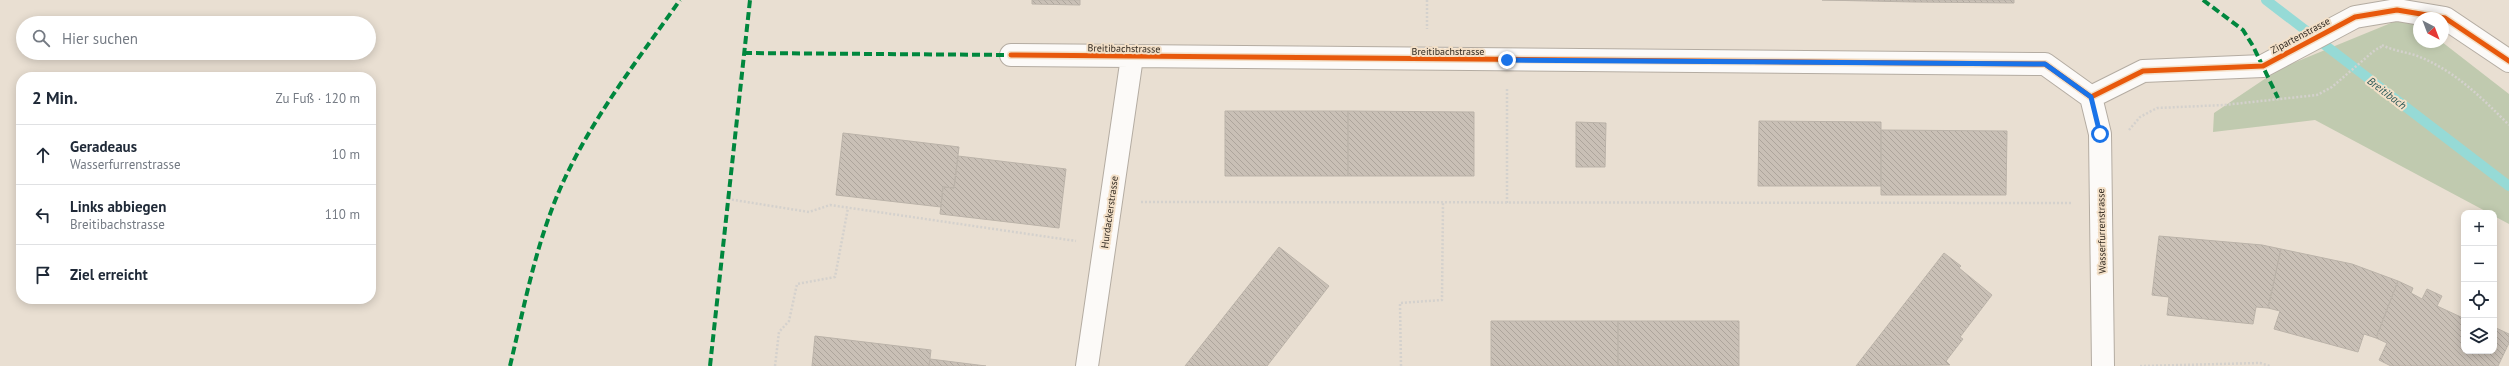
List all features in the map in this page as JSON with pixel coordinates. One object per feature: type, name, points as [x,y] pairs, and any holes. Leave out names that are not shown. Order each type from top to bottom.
[{"type":"street","name":"Zipartenstrasse","points":[[2091,97],[2143,71],[2263,66],[2348,20],[2397,10],[2445,18],[2509,61]]},
{"type":"street","name":"Breitibachstrasse","points":[[1011,55],[2045,64],[2091,97]]},
{"type":"street","name":"Hurdackerstrasse","points":[[1087,366],[1132,57]]},
{"type":"street","name":"Wasserfurrenstrasse","points":[[2091,97],[2100,134],[2103,366]]},
{"type":"path","points":[[2348,20],[2382,46],[2418,56],[2448,70],[2471,87],[2509,125]]},
{"type":"path","points":[[2100,134],[2127,133],[2140,117],[2157,108],[2224,105],[2317,96],[2332,87],[2375,50],[2382,46]]},
{"type":"path","points":[[1507,60],[1507,203]]},
{"type":"path","points":[[728,199],[809,212],[830,205],[1104,245]]},
{"type":"path","points":[[1111,202],[2100,203]]},
{"type":"path","points":[[1401,366],[1400,303],[1442,300],[1443,203]]},
{"type":"path","points":[[775,366],[779,332],[789,321],[797,284],[835,276],[848,208]]},
{"type":"path","points":[[2140,366],[2260,363],[2270,366]]},
{"type":"green space","points":[[2408,16],[2413,20],[2413,48],[2449,47],[2509,94],[2509,224],[2497,218],[2497,210],[2483,210],[2315,120],[2213,132],[2214,113],[2281,68]]},
{"type":"building","points":[[1032,0],[1080,0],[1080,5],[1032,4]]},
{"type":"building","points":[[1822,0],[1914,0],[1914,2]]},
{"type":"building","points":[[1914,0],[2014,0],[2014,3],[1914,2]]},
{"type":"building","points":[[1225,111],[1348,111],[1348,176],[1225,176]]},
{"type":"building","points":[[1348,111],[1474,112],[1474,176],[1348,176]]},
{"type":"building","points":[[1759,121],[1881,122],[1881,186],[1758,186]]},
{"type":"building","points":[[1576,122],[1606,123],[1605,167],[1576,167]]},
{"type":"building","points":[[1881,130],[2007,131],[2006,195],[1881,195]]},
{"type":"building","points":[[843,133],[959,147],[954,188],[943,187],[941,207],[836,195]]},
{"type":"building","points":[[958,156],[1066,169],[1059,228],[940,214],[943,187],[954,188]]},
{"type":"building","points":[[2159,236],[2262,245],[2281,249],[2268,308],[2256,307],[2253,324],[2167,315],[2169,297],[2152,295]]},
{"type":"building","points":[[1279,247],[1329,286],[1267,366],[1185,366]]},
{"type":"building","points":[[2281,249],[2352,264],[2398,281],[2376,338],[2364,334],[2358,352],[2274,329],[2280,311],[2268,308]]},
{"type":"building","points":[[1944,253],[1961,266],[1959,268],[1992,295],[1960,337],[1963,339],[1946,361],[1950,365],[1856,366]]},
{"type":"building","points":[[2398,281],[2413,288],[2411,293],[2422,299],[2427,289],[2442,296],[2437,306],[2461,317],[2461,354],[2497,354],[2497,328],[2509,334],[2509,343],[2498,366],[2391,366],[2379,360],[2387,343],[2376,338]]},
{"type":"building","points":[[1491,321],[1618,321],[1618,366],[1491,366]]},
{"type":"building","points":[[1618,321],[1739,321],[1739,366],[1618,366]]},
{"type":"building","points":[[815,336],[931,350],[929,366],[812,366]]},
{"type":"building","points":[[930,359],[986,366],[929,366]]},
{"type":"waterway","name":"Breitibach","points":[[2266,0],[2509,186]]},
{"type":"marked path","points":[[510,366],[539,247],[555,200],[565,178],[577,154],[604,109],[680,0]]},
{"type":"marked path","points":[[710,366],[750,0]]},
{"type":"marked path","points":[[2203,0],[2243,30],[2253,46],[2278,98]]},
{"type":"marked path","points":[[744,53],[1011,55]]},
{"type":"cycle path","points":[[1011,55],[2045,64],[2091,97],[2143,71],[2263,66],[2355,17],[2397,10],[2445,18],[2509,61]]},
{"type":"route","points":[[1507,60],[2045,64],[2091,97],[2100,134]]}]
